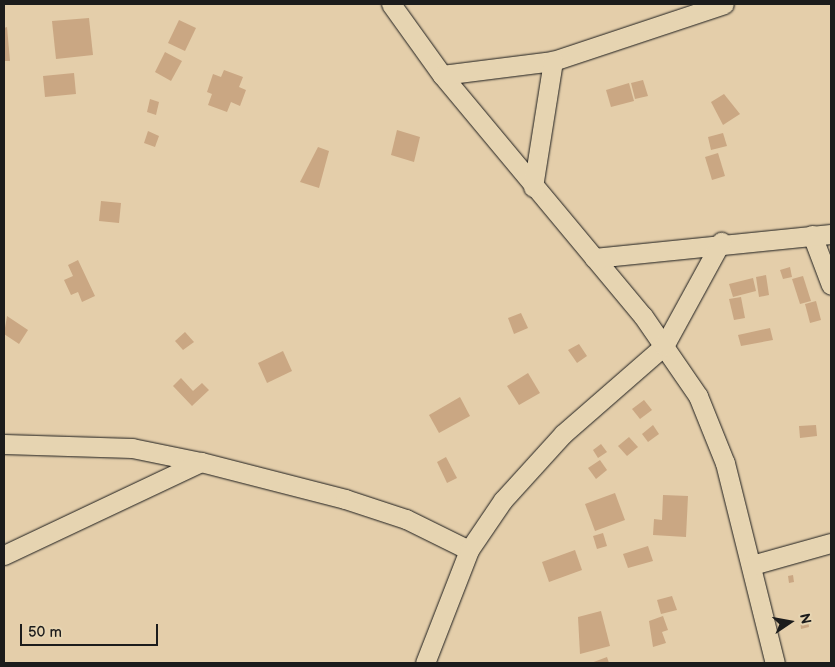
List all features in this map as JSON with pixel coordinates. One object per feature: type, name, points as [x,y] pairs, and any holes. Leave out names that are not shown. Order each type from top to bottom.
[{"type":"street","points":[[391,4],[442,75],[533,187],[594,258],[664,346],[698,396],[725,463],[775,663]]},
{"type":"street","points":[[442,75],[553,61],[724,4]]},
{"type":"street","points":[[533,187],[553,61]]},
{"type":"street","points":[[594,258],[722,242],[831,234]]},
{"type":"street","points":[[812,235],[831,285]]},
{"type":"street","points":[[425,663],[469,550],[503,500],[563,434],[664,346],[722,242]]},
{"type":"street","points":[[4,444],[132,448],[201,462],[345,499],[406,519],[469,550]]},
{"type":"street","points":[[4,555],[201,462]]},
{"type":"street","points":[[752,565],[831,543]]},
{"type":"building","points":[[89,18],[93,55],[56,59],[52,21]]},
{"type":"building","points":[[179,20],[196,28],[185,51],[168,43]]},
{"type":"building","points":[[7,27],[10,61],[4,61],[4,28]]},
{"type":"building","points":[[165,52],[182,61],[171,81],[155,72]]},
{"type":"building","points":[[224,70],[243,77],[239,87],[246,90],[240,106],[231,102],[227,112],[208,105],[212,94],[207,92],[213,74],[221,77]]},
{"type":"building","points":[[74,73],[76,94],[45,97],[43,76]]},
{"type":"building","points":[[643,80],[648,96],[635,99],[631,83]]},
{"type":"building","points":[[629,83],[634,101],[611,107],[606,90]]},
{"type":"building","points":[[724,94],[740,114],[723,125],[711,102]]},
{"type":"building","points":[[150,99],[159,102],[156,115],[147,112]]},
{"type":"building","points":[[397,130],[420,137],[414,162],[391,155]]},
{"type":"building","points":[[148,131],[159,136],[155,147],[144,143]]},
{"type":"building","points":[[723,133],[727,146],[711,150],[708,137]]},
{"type":"building","points":[[318,147],[329,151],[319,188],[300,182]]},
{"type":"building","points":[[718,153],[725,176],[712,180],[705,157]]},
{"type":"building","points":[[101,201],[121,203],[119,223],[99,221]]},
{"type":"building","points":[[78,260],[95,296],[82,302],[78,292],[71,295],[64,280],[73,276],[68,265]]},
{"type":"building","points":[[790,267],[792,277],[783,279],[780,270]]},
{"type":"building","points":[[766,275],[769,295],[759,297],[756,277]]},
{"type":"building","points":[[803,276],[811,301],[800,304],[792,279]]},
{"type":"building","points":[[753,278],[756,291],[733,297],[729,284]]},
{"type":"building","points":[[741,297],[745,318],[734,320],[729,299]]},
{"type":"building","points":[[816,301],[821,320],[810,323],[805,304]]},
{"type":"building","points":[[521,313],[528,328],[514,334],[508,318]]},
{"type":"building","points":[[7,316],[28,330],[19,344],[4,334]]},
{"type":"building","points":[[770,328],[773,340],[741,346],[738,335]]},
{"type":"building","points":[[185,332],[194,342],[183,350],[175,341]]},
{"type":"building","points":[[579,344],[587,356],[577,363],[568,350]]},
{"type":"building","points":[[283,351],[292,371],[267,383],[258,363]]},
{"type":"building","points":[[528,373],[540,393],[519,405],[507,386]]},
{"type":"building","points":[[181,378],[193,391],[202,383],[209,390],[192,406],[173,386]]},
{"type":"building","points":[[460,397],[470,416],[439,433],[429,415]]},
{"type":"building","points":[[644,400],[652,410],[640,419],[632,409]]},
{"type":"building","points":[[653,425],[659,434],[648,442],[642,434]]},
{"type":"building","points":[[816,425],[817,436],[800,438],[799,426]]},
{"type":"building","points":[[629,437],[638,447],[627,456],[618,446]]},
{"type":"building","points":[[601,444],[607,452],[598,458],[593,450]]},
{"type":"building","points":[[446,457],[457,478],[447,483],[437,462]]},
{"type":"building","points":[[600,460],[607,470],[596,479],[588,468]]},
{"type":"building","points":[[615,493],[625,520],[595,531],[585,504]]},
{"type":"building","points":[[663,495],[688,496],[686,537],[653,535],[654,519],[662,520]]},
{"type":"building","points":[[603,533],[607,546],[597,549],[593,536]]},
{"type":"building","points":[[648,546],[653,561],[628,568],[623,554]]},
{"type":"building","points":[[575,550],[582,570],[549,582],[542,562]]},
{"type":"building","points":[[793,575],[794,582],[789,583],[788,576]]},
{"type":"building","points":[[672,596],[677,610],[661,614],[657,600]]},
{"type":"building","points":[[601,611],[610,646],[580,654],[578,617]]},
{"type":"building","points":[[663,616],[668,630],[662,632],[666,643],[653,647],[649,621]]},
{"type":"building","points":[[808,618],[809,627],[801,629],[800,620]]},
{"type":"building","points":[[607,657],[609,663],[591,663]]}]
